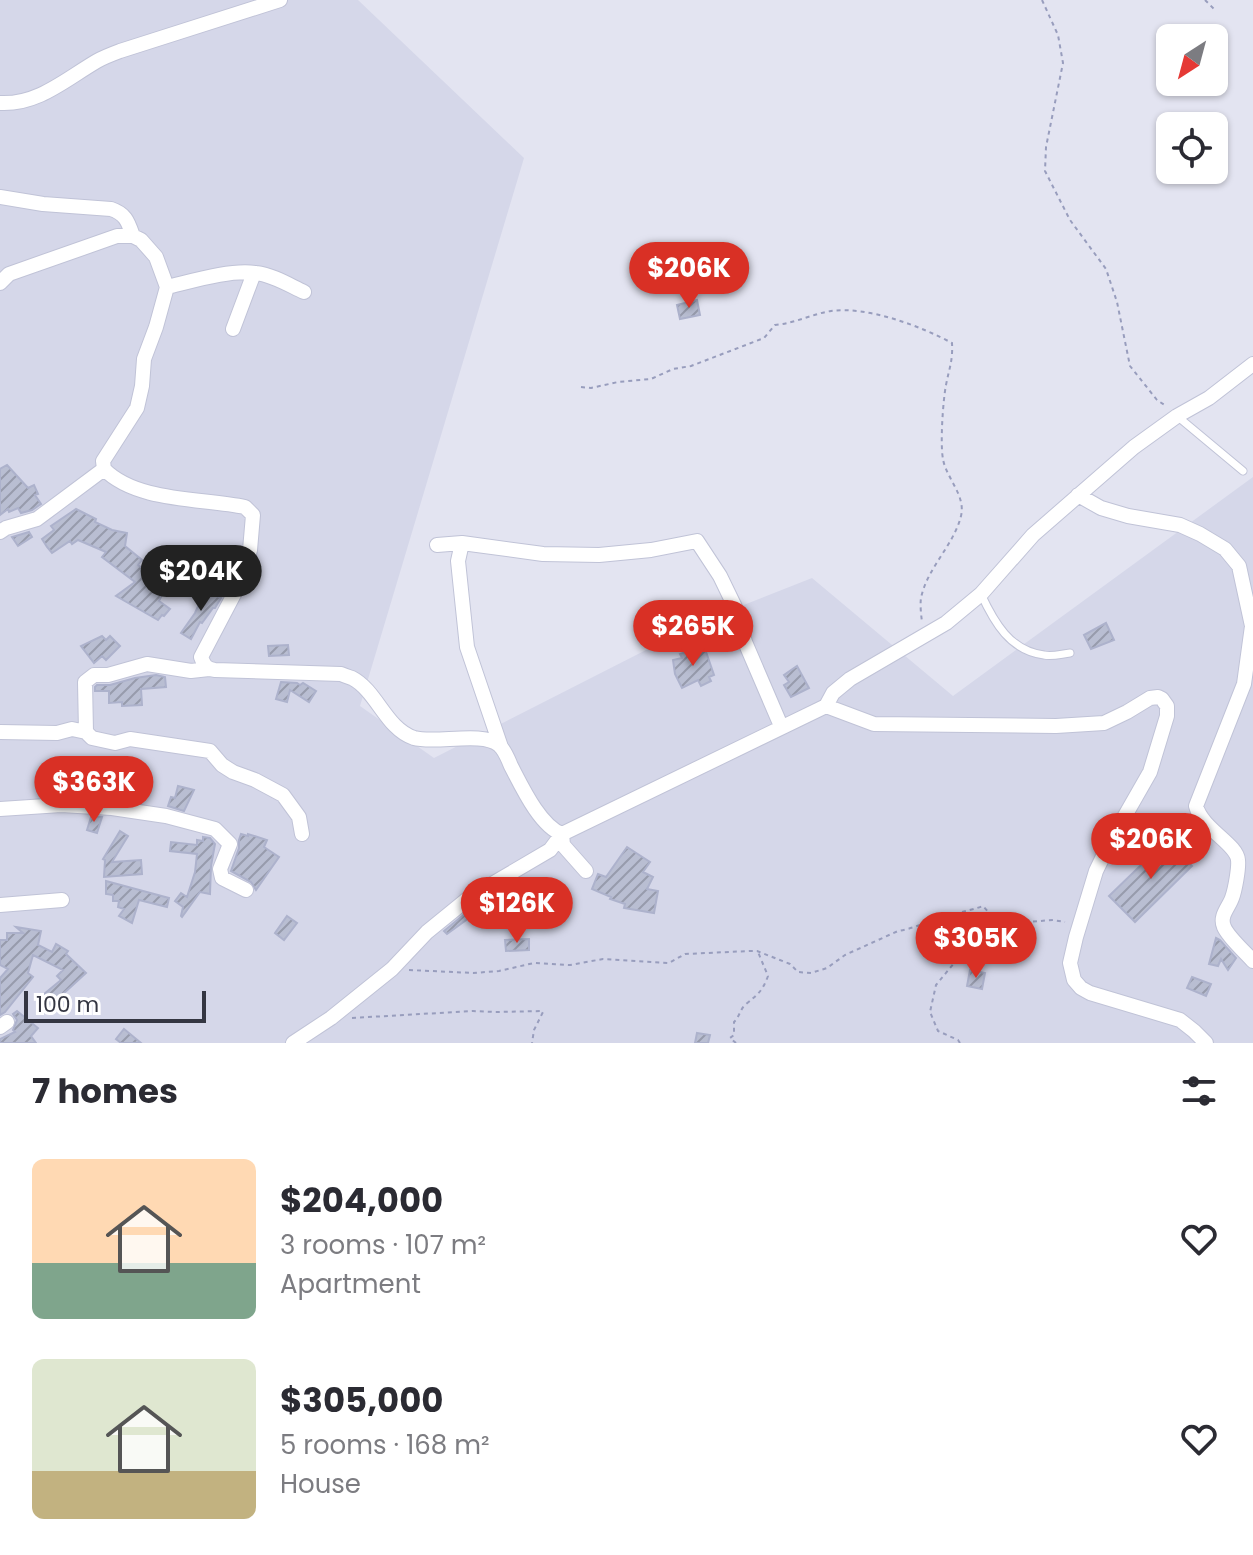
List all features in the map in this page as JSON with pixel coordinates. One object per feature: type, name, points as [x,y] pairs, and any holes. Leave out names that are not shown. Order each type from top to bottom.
[{"type":"street","points":[[0,103],[14,103],[55,89],[97,60],[120,51],[280,0]]},
{"type":"street","points":[[0,197],[111,209],[127,217],[133,236]]},
{"type":"street","points":[[0,283],[9,274],[117,236],[133,236],[141,240],[156,257],[167,287],[144,359],[137,408],[103,461],[104,469],[114,480],[133,489],[245,507],[253,515],[250,550],[242,579],[201,657],[209,669]]},
{"type":"street","points":[[167,287],[208,277],[254,273],[275,278],[304,292]]},
{"type":"street","points":[[233,329],[254,273]]},
{"type":"street","points":[[293,1043],[331,1018],[392,969],[427,932],[470,897],[550,850],[562,834],[826,706],[833,693],[850,679],[946,623],[981,594],[1033,535],[1134,447],[1177,416],[1209,398],[1253,364]]},
{"type":"street","points":[[0,532],[37,519],[104,469]]},
{"type":"street","points":[[1078,495],[1101,508],[1128,516],[1180,525],[1225,549],[1239,566],[1252,626],[1244,684],[1196,806],[1209,828],[1235,851],[1238,860],[1233,896],[1222,917],[1224,927],[1253,961]]},
{"type":"street","points":[[437,545],[462,543],[543,554],[599,555],[651,550],[697,541],[720,576],[735,607],[745,642],[781,726]]},
{"type":"street","points":[[462,543],[458,561],[467,647],[501,747],[544,821],[562,834]]},
{"type":"street","points":[[86,732],[85,682],[94,675],[108,675],[147,664],[191,671],[341,674],[360,684],[395,725],[415,738],[490,740],[501,747]]},
{"type":"street","points":[[826,706],[874,724],[1056,726],[1104,723],[1150,698],[1162,699],[1167,706],[1167,716],[1150,772],[1096,871],[1070,963],[1074,980],[1081,988],[1180,1020],[1206,1043]]},
{"type":"street","points":[[0,732],[57,733],[72,729],[115,743],[130,739],[210,751],[233,772],[283,795],[299,817],[302,834]]},
{"type":"street","points":[[0,809],[61,805],[112,808],[166,816],[215,829],[230,844],[220,869],[222,878],[246,890]]},
{"type":"street","points":[[562,834],[563,845],[586,871]]},
{"type":"street","points":[[0,905],[62,900]]},
{"type":"lane","points":[[1177,416],[1243,471]]},
{"type":"lane","points":[[981,594],[993,619],[1022,649],[1046,656],[1070,653]]},
{"type":"path","points":[[1042,0],[1058,35],[1063,63],[1046,147],[1045,171],[1070,220],[1106,269],[1117,302],[1130,366],[1157,400],[1177,416]]},
{"type":"path","points":[[1205,0],[1214,9]]},
{"type":"path","points":[[581,387],[651,379],[764,338],[775,325],[792,324],[826,312],[846,310],[897,320],[952,343],[953,361],[946,387],[943,459],[950,481],[961,498],[962,513],[954,534],[924,586],[920,601],[923,635]]},
{"type":"path","points":[[392,969],[473,973],[534,963],[570,965],[603,959],[669,963],[685,954],[757,951],[790,964],[798,972],[811,973],[827,968],[845,955],[871,943],[939,917],[983,906],[999,924]]},
{"type":"path","points":[[960,1043],[938,1031],[930,1012],[936,985],[969,945],[999,924],[1053,920],[1080,926]]},
{"type":"path","points":[[736,1043],[730,1038],[734,1035],[734,1022],[744,1005],[757,997],[768,976],[757,951]]},
{"type":"path","points":[[331,1018],[542,1011],[532,1043]]},
{"type":"shaded area","points":[[0,0],[358,0],[524,158],[360,706],[434,758],[703,621],[812,578],[953,696],[1253,477],[1253,1043],[0,1043]]},
{"type":"building","points":[[697,300],[700,315],[680,319],[677,305]]},
{"type":"building","points":[[7,465],[28,488],[34,485],[38,494],[35,495],[41,504],[21,513],[18,508],[9,512],[8,509],[0,515],[0,469]]},
{"type":"building","points":[[76,509],[112,530],[127,533],[125,546],[142,560],[138,565],[154,577],[168,582],[159,601],[170,609],[164,616],[158,620],[116,596],[135,582],[102,557],[106,552],[78,540],[72,544],[70,541],[52,553],[47,547],[42,539],[54,530],[51,526]]},
{"type":"building","points":[[29,532],[32,537],[18,546],[12,537]]},
{"type":"building","points":[[205,591],[221,598],[200,622],[191,639],[181,633]]},
{"type":"building","points":[[1106,623],[1114,640],[1091,649],[1084,635]]},
{"type":"building","points":[[102,636],[106,640],[110,636],[120,646],[106,660],[102,656],[94,663],[81,646]]},
{"type":"building","points":[[288,645],[289,655],[269,656],[268,646]]},
{"type":"building","points":[[704,646],[714,675],[709,677],[711,681],[701,686],[698,680],[682,688],[673,660],[682,658],[680,654]]},
{"type":"building","points":[[797,666],[809,688],[791,697],[784,685],[789,682],[784,675]]},
{"type":"building","points":[[156,675],[165,677],[166,687],[141,689],[142,705],[109,703],[109,691],[95,691],[97,685]]},
{"type":"building","points":[[281,682],[303,683],[316,691],[309,702],[290,690],[287,702],[276,699]]},
{"type":"building","points":[[178,786],[194,790],[184,811],[168,806],[171,797],[175,798]]},
{"type":"building","points":[[91,817],[102,817],[97,833],[87,830]]},
{"type":"building","points":[[120,831],[128,836],[112,862],[141,860],[142,874],[104,877],[103,859]]},
{"type":"building","points":[[241,834],[267,840],[264,847],[279,857],[256,890],[251,882],[231,871]]},
{"type":"building","points":[[203,837],[210,838],[215,844],[210,894],[200,892],[182,917],[183,907],[175,901],[181,893],[187,897],[197,854],[170,851],[171,842],[197,845],[197,840],[203,841]]},
{"type":"building","points":[[1167,840],[1192,866],[1135,922],[1109,896]]},
{"type":"building","points":[[627,847],[650,862],[643,872],[653,877],[647,889],[658,891],[654,913],[624,908],[625,904],[592,889],[598,874],[606,877]]},
{"type":"building","points":[[106,881],[169,898],[167,907],[139,900],[132,923],[119,916],[124,909],[118,907],[119,901],[113,901],[113,895],[106,894]]},
{"type":"building","points":[[511,887],[544,911],[541,922],[504,895]]},
{"type":"building","points":[[466,913],[469,918],[447,934],[444,931]]},
{"type":"building","points":[[287,916],[297,923],[284,940],[275,933]]},
{"type":"building","points":[[16,927],[41,931],[38,945],[52,952],[56,944],[68,951],[66,954],[86,973],[51,1005],[43,995],[61,980],[57,976],[63,970],[33,955],[28,973],[33,977],[0,1015],[0,978],[8,969],[0,965],[0,940],[7,940],[7,933],[23,933]]},
{"type":"building","points":[[1216,938],[1236,958],[1228,970],[1221,959],[1218,966],[1209,964]]},
{"type":"building","points":[[529,939],[529,950],[506,951],[505,940]]},
{"type":"building","points":[[970,970],[985,973],[982,989],[967,986]]},
{"type":"building","points":[[1192,977],[1211,984],[1206,996],[1187,988]]},
{"type":"building","points":[[17,1011],[38,1028],[31,1036],[36,1043],[0,1043],[0,1039],[15,1032],[17,1020],[13,1014]]},
{"type":"building","points":[[124,1029],[141,1043],[121,1043],[116,1039]]},
{"type":"building","points":[[697,1033],[710,1035],[708,1043],[695,1043]]}]
